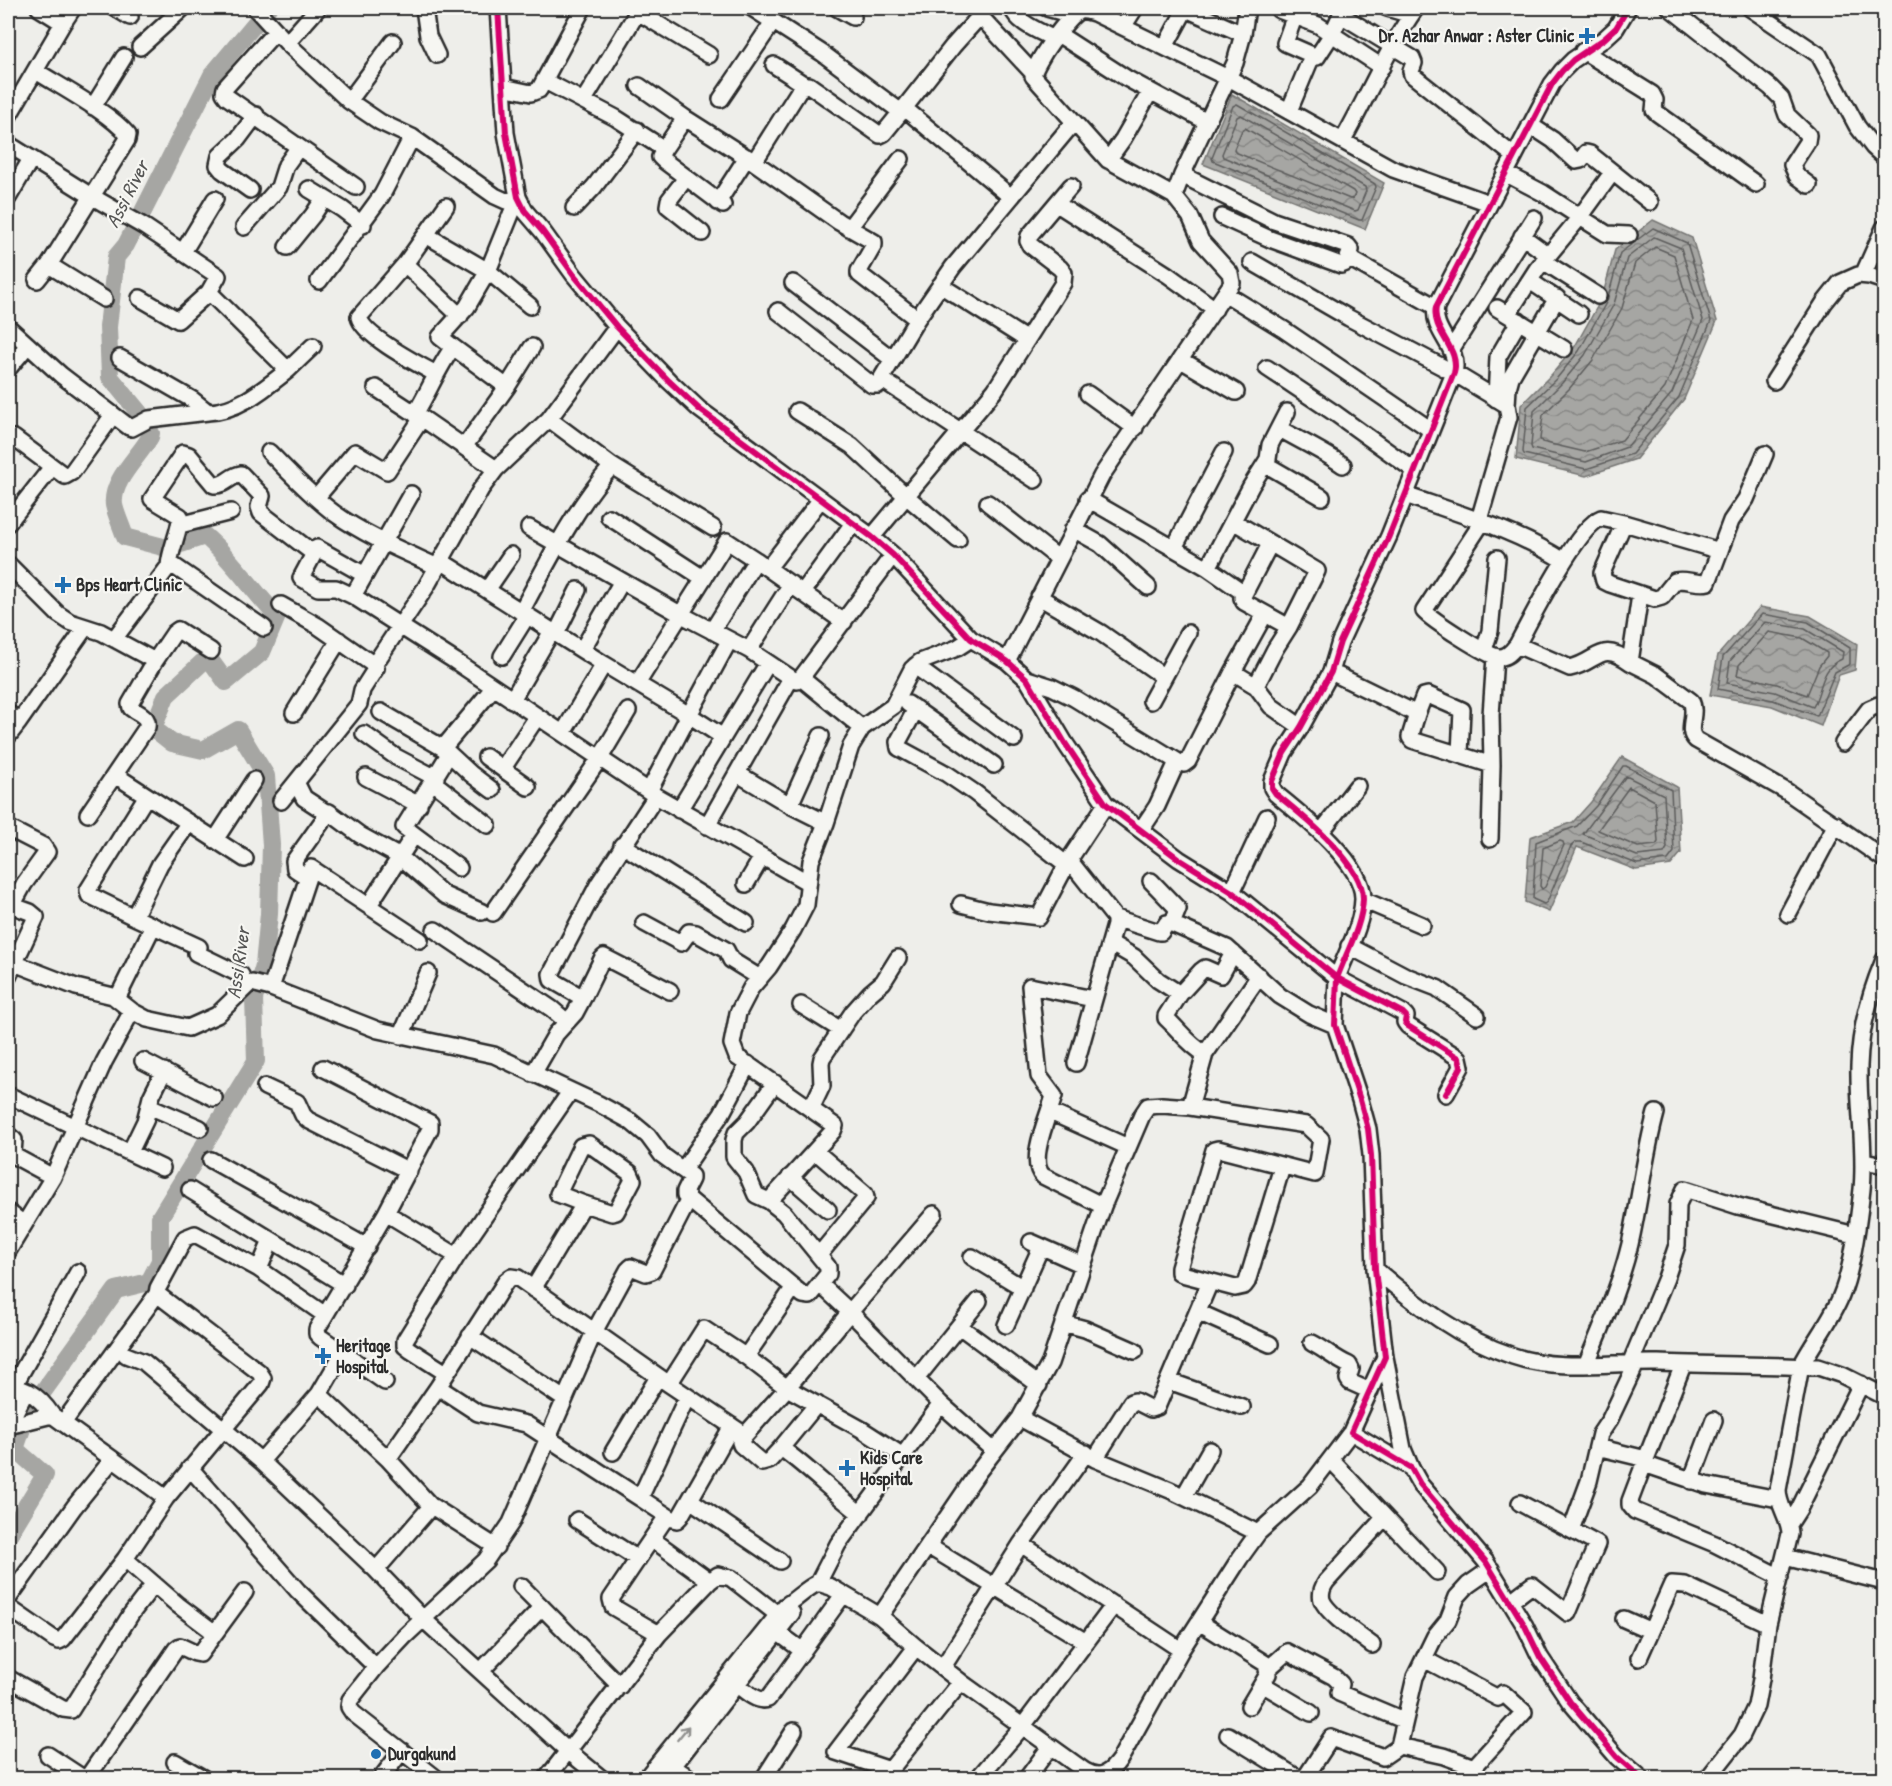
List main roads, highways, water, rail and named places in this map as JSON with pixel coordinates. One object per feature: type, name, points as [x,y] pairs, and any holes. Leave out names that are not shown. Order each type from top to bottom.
[{"type":"water","points":[[1232,94],[1384,183],[1365,229],[1203,164]]},
{"type":"water","points":[[1653,220],[1692,238],[1717,321],[1684,399],[1636,459],[1586,476],[1516,459],[1521,405],[1574,348],[1602,298],[1615,250]]},
{"type":"water","points":[[1760,607],[1810,616],[1857,644],[1855,670],[1839,675],[1821,726],[1772,706],[1710,695],[1718,655]]},
{"type":"water","points":[[1622,757],[1677,787],[1681,853],[1671,865],[1636,870],[1577,847],[1549,912],[1525,902],[1530,837],[1573,822],[1591,802]]},
{"type":"waterway","name":"Assi River","points":[[141,415],[110,377],[108,327],[116,257],[126,245],[212,75],[268,8]]},
{"type":"waterway","name":"Assi River","points":[[148,426],[150,437],[121,478],[114,496],[114,505],[125,537],[163,547]]},
{"type":"waterway","name":"Assi River","points":[[8,1536],[45,1475],[15,1449],[27,1414],[116,1290],[149,1282],[160,1261],[160,1217],[256,1061],[254,999],[264,965],[269,914],[271,845],[266,776],[238,730],[203,750],[172,743],[153,728],[166,696],[208,657],[226,682],[262,652],[277,616],[225,555],[205,536],[181,544]]},
{"type":"place","name":"Dr. Azhar Anwar : Aster Clinic","points":[[1587,36]]},
{"type":"place","name":"Bps Heart Clinic","points":[[63,585]]},
{"type":"place","name":"Heritage Hospital","points":[[323,1356]]},
{"type":"place","name":"Kids Care Hospital","points":[[847,1468]]},
{"type":"place","name":"Durgakund","points":[[376,1754]]}]
